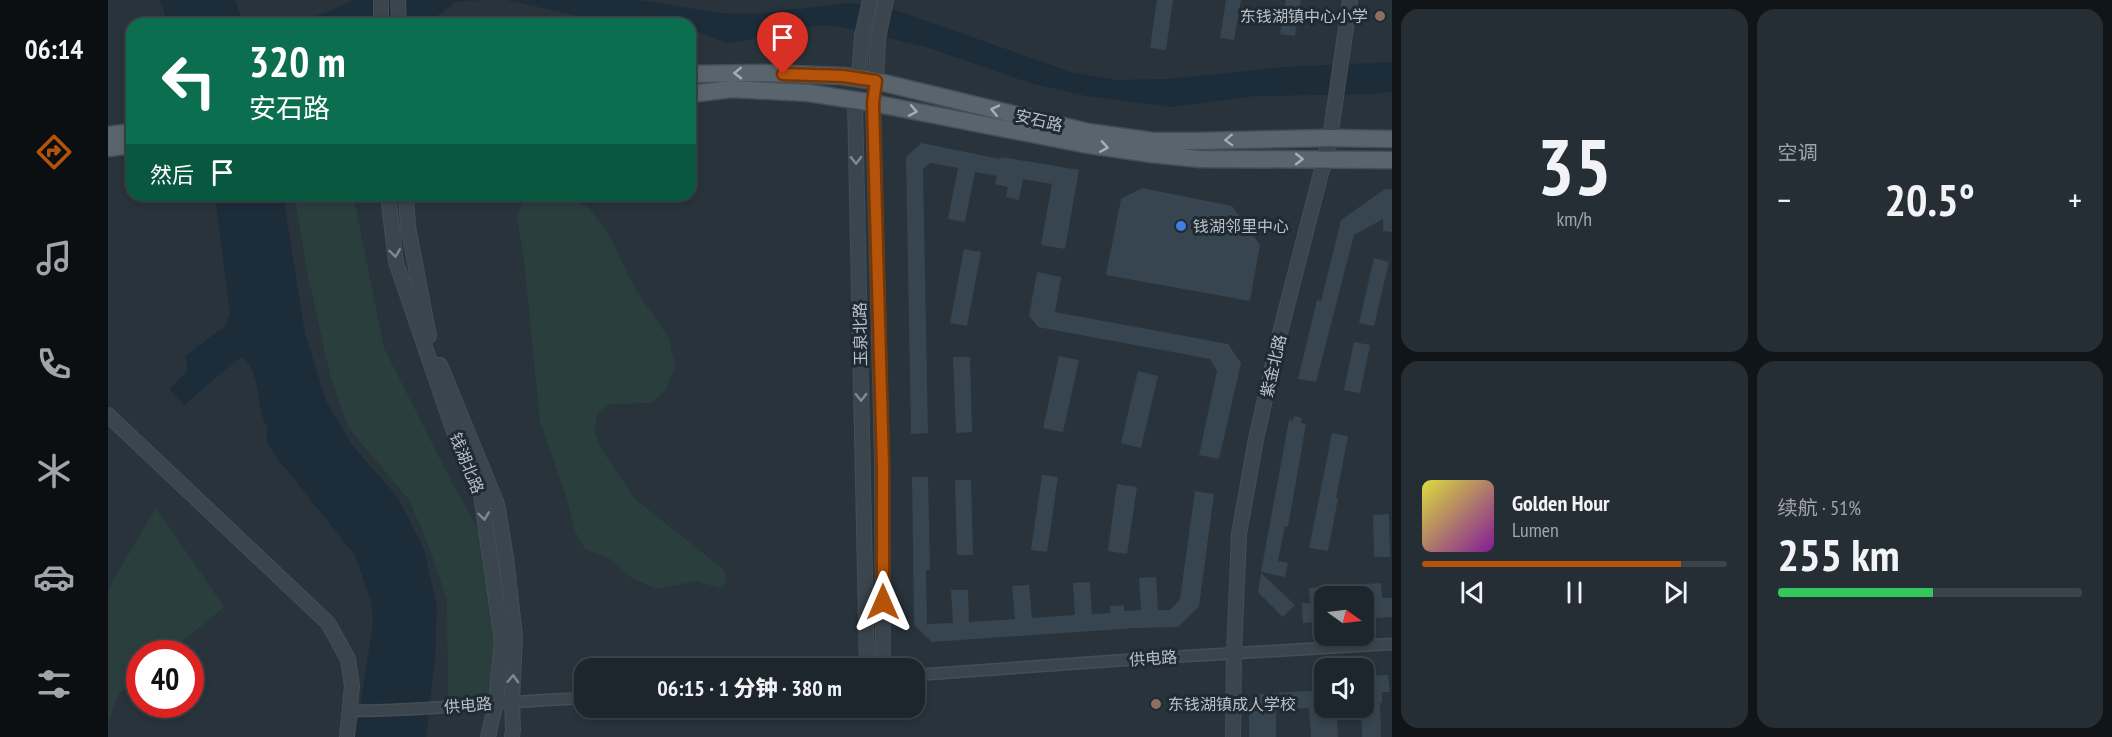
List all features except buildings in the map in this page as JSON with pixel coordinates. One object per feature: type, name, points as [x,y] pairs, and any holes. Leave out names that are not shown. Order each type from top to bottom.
[{"type":"main road","name":"安石路","points":[[696,74],[763,73],[843,76],[876,81],[1088,132],[1153,141],[1330,138],[1392,140]]},
{"type":"main road","name":"玉泉北路","points":[[855,102],[859,79]]},
{"type":"main road","name":"玉泉北路","points":[[873,103],[876,81]]},
{"type":"main road","name":"安石路","points":[[696,92],[732,89],[809,93],[873,103],[1083,144],[1200,159],[1392,160]]},
{"type":"main road","points":[[108,135],[126,133]]},
{"type":"main road","points":[[108,148],[126,146]]},
{"type":"street","points":[[381,0],[381,18]]},
{"type":"street","points":[[398,0],[399,18]]},
{"type":"street","name":"玉泉北路","points":[[859,79],[862,36],[870,0]]},
{"type":"street","name":"玉泉北路","points":[[876,81],[878,39],[886,0]]},
{"type":"street","name":"紫金北路","points":[[1233,737],[1239,534],[1280,333],[1330,138],[1350,0]]},
{"type":"street","name":"玉泉北路","points":[[855,102],[867,658]]},
{"type":"street","name":"玉泉北路","points":[[873,103],[883,467],[883,658]]},
{"type":"street","name":"钱湖北路","points":[[389,201],[396,262],[453,429],[481,494],[502,641],[496,702],[488,737]]},
{"type":"street","name":"钱湖北路","points":[[406,201],[408,227],[429,338],[497,504],[515,636],[512,737]]},
{"type":"street","points":[[108,415],[328,623],[348,659],[357,711],[347,737]]},
{"type":"street","name":"供电路","points":[[925,674],[1392,644]]},
{"type":"street","name":"供电路","points":[[357,711],[574,698]]},
{"type":"green space","points":[[295,201],[354,201],[384,348],[453,485],[478,529],[498,577],[510,647],[510,695],[448,697],[447,600],[428,544],[409,500],[348,427],[330,375],[308,276]]},
{"type":"green space","points":[[522,201],[573,201],[587,206],[607,231],[634,287],[669,338],[675,366],[665,391],[651,403],[610,404],[597,414],[594,429],[600,447],[635,499],[723,569],[727,581],[719,588],[696,581],[656,589],[632,578],[610,559],[585,549],[575,531],[567,499],[540,421],[524,260],[517,218]]},
{"type":"green space","points":[[156,508],[224,607],[184,640],[126,640],[126,688],[117,696],[108,727],[108,589]]},
{"type":"water","points":[[160,0],[235,0],[241,18],[166,18]]},
{"type":"water","points":[[353,0],[481,0],[456,2],[434,18],[308,18],[326,13]]},
{"type":"water","points":[[507,0],[639,0],[720,13],[756,14],[849,3],[898,11],[1071,72],[1116,80],[1168,79],[1283,67],[1392,62],[1392,92],[1254,96],[1171,107],[1086,96],[1030,83],[926,47],[841,27],[825,25],[789,29],[727,43],[696,31],[696,18],[588,18]]},
{"type":"water","points":[[216,201],[284,201],[305,334],[327,403],[352,445],[397,497],[424,549],[437,607],[435,659],[426,737],[355,737],[373,625],[371,601],[355,555],[274,454],[266,440],[268,428],[249,365],[243,358],[238,359],[184,405],[169,389],[188,370],[185,356],[225,326],[230,313]]},
{"type":"place","name":"东钱湖镇中心小学","points":[[1380,16]]},
{"type":"place","name":"钱湖邻里中心","points":[[1181,226]]},
{"type":"place","name":"东钱湖镇成人学校","points":[[1156,704]]},
{"type":"route","points":[[783,74],[843,76],[876,81],[873,103],[883,467],[883,602]]}]
